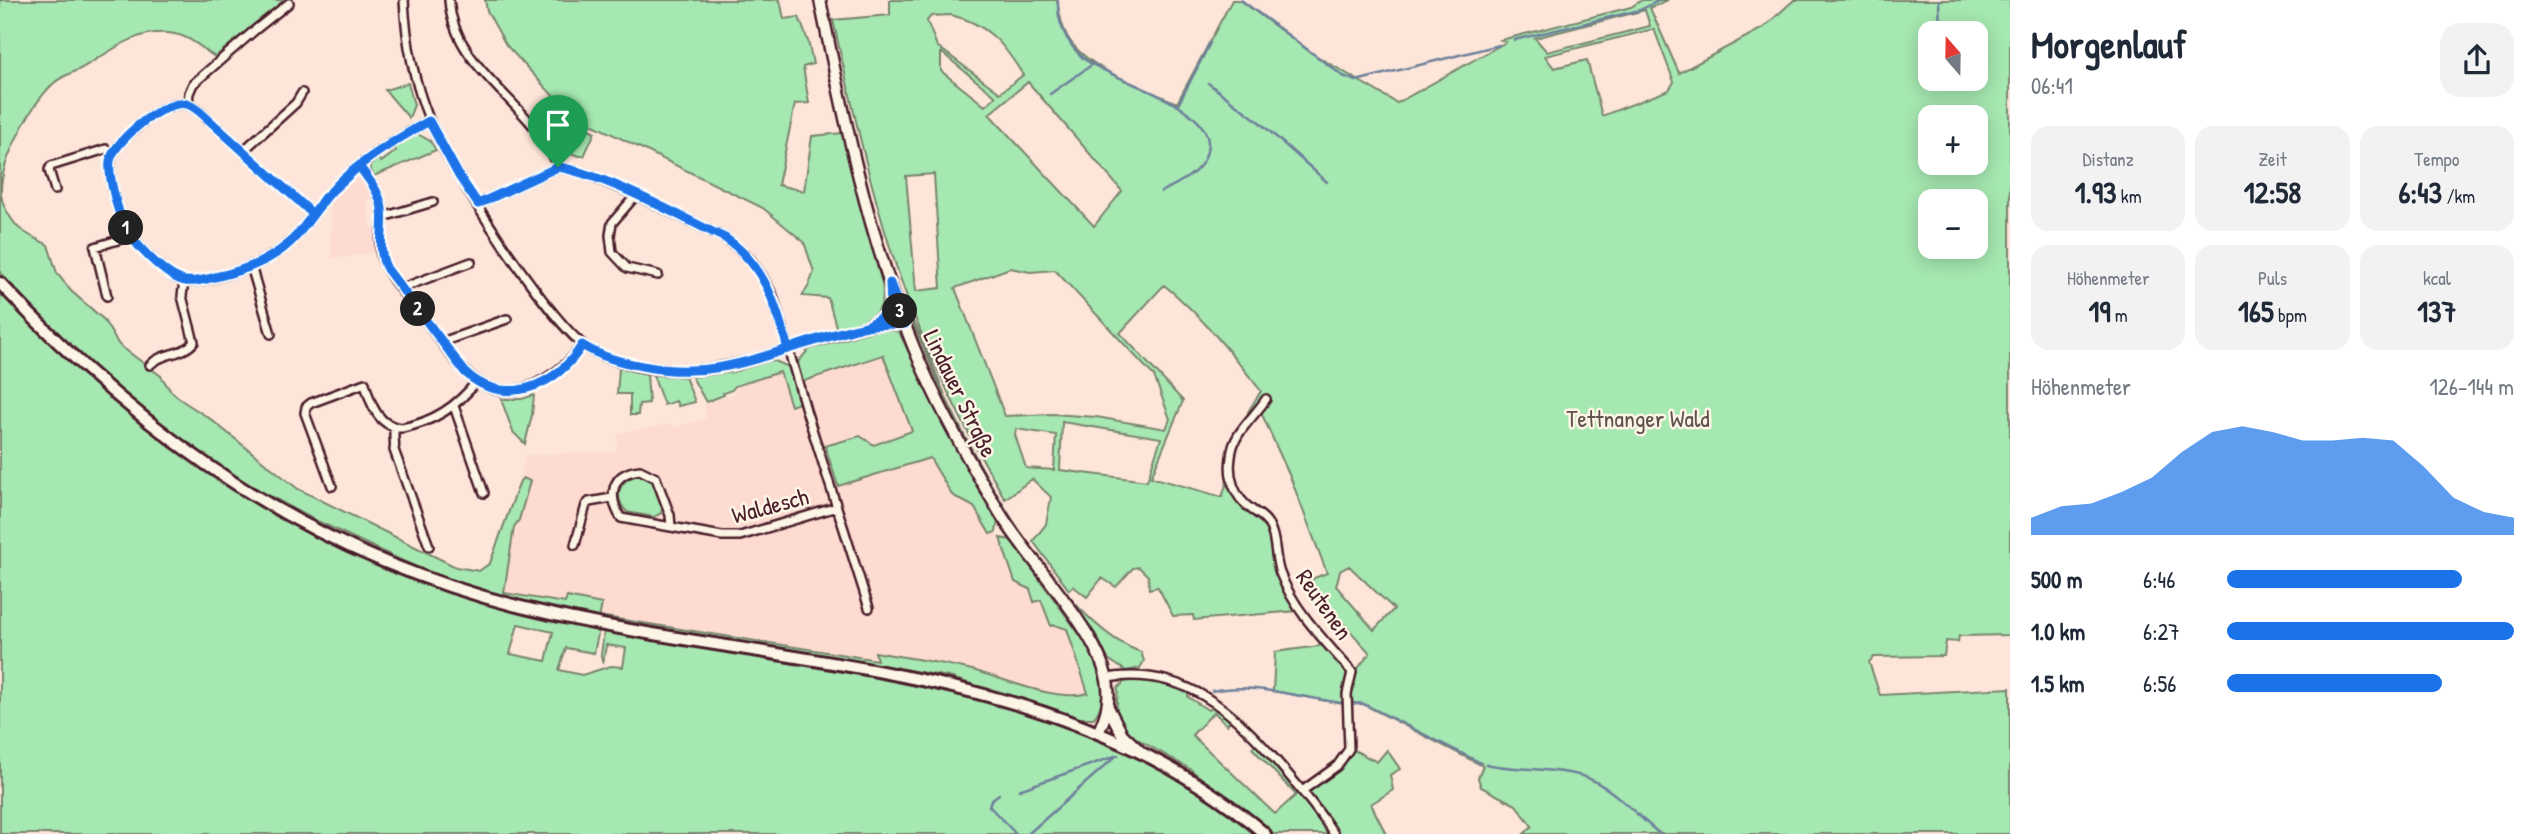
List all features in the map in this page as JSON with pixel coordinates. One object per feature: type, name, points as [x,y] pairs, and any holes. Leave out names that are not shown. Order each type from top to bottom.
[{"type":"main road","name":"Lindauer Straße","points":[[820,0],[847,132],[890,283],[905,324],[946,415],[999,512],[1087,635],[1101,660],[1107,678],[1108,706],[1098,733]]},
{"type":"main road","points":[[0,282],[98,381],[183,449],[281,512],[373,557],[445,585],[523,608],[634,632],[884,671],[932,681],[1035,710],[1143,753],[1204,788],[1265,834]]},
{"type":"main road","points":[[1108,706],[1122,734],[1143,753]]},
{"type":"street","points":[[404,0],[409,50],[429,121],[459,176],[478,204],[553,313],[582,345],[617,361],[688,372],[736,366],[869,325],[905,324]]},
{"type":"street","points":[[449,0],[456,28],[472,58],[548,144],[558,167],[478,204]]},
{"type":"street","points":[[188,104],[193,84],[289,3]]},
{"type":"street","points":[[243,151],[296,103],[302,93]]},
{"type":"street","points":[[313,214],[188,104],[173,105],[155,113],[113,153],[111,179],[122,221],[131,236],[176,278],[201,281],[251,266],[279,251],[289,243],[313,214],[324,198],[359,166],[429,121]]},
{"type":"street","points":[[55,190],[49,170],[51,166],[106,149],[113,153]]},
{"type":"street","points":[[359,166],[377,192],[383,217],[383,261],[442,342],[476,382],[501,391],[527,388],[563,368],[576,356],[582,345]]},
{"type":"street","name":"Waldesch","points":[[558,167],[586,174],[636,195],[725,238],[750,259],[762,276],[773,296],[869,608]]},
{"type":"street","points":[[636,195],[612,223],[612,252],[627,268],[658,275]]},
{"type":"street","points":[[383,217],[433,202]]},
{"type":"street","points":[[107,296],[95,247],[131,236]]},
{"type":"street","points":[[402,288],[471,262]]},
{"type":"street","points":[[251,266],[271,334]]},
{"type":"street","points":[[150,365],[160,356],[186,349],[194,342],[182,296],[184,281]]},
{"type":"street","points":[[869,325],[889,311],[892,300],[890,283]]},
{"type":"street","points":[[442,342],[507,319]]},
{"type":"street","points":[[332,486],[305,412],[306,407],[365,383],[374,409],[384,422],[395,427],[410,426],[433,418],[454,406],[476,382]]},
{"type":"street","name":"Reutenen","points":[[1266,399],[1247,421],[1233,446],[1230,465],[1234,488],[1241,501],[1263,517],[1269,526],[1279,572],[1298,608],[1352,672],[1347,694],[1349,749],[1338,766],[1302,791]]},
{"type":"street","points":[[454,406],[484,493]]},
{"type":"street","points":[[395,427],[394,450],[429,546]]},
{"type":"street","points":[[575,545],[586,505],[589,502],[612,498],[615,485],[626,473],[640,470],[656,478],[670,515],[671,527]]},
{"type":"street","name":"Waldesch","points":[[612,498],[621,518],[722,536],[740,536],[837,507]]},
{"type":"street","points":[[1107,678],[1134,675],[1159,677],[1203,694],[1243,725],[1302,791],[1334,834]]},
{"type":"shaded area","points":[[360,169],[376,192],[367,199],[370,226],[378,231],[378,252],[332,259],[328,199]]},
{"type":"shaded area","points":[[883,355],[912,431],[874,445],[860,436],[818,449],[831,489],[950,452],[986,519],[1000,538],[1015,582],[1030,589],[1041,600],[1055,625],[1067,629],[1090,699],[1074,704],[878,661],[605,617],[505,596],[485,568],[517,486],[526,455],[614,451],[617,449],[618,433],[670,424],[674,428],[707,417],[704,404],[736,393],[735,386],[790,369],[807,425],[801,382]]},
{"type":"green space","points":[[0,0],[287,0],[215,57],[193,41],[179,35],[152,33],[116,47],[57,81],[36,104],[12,149],[2,179],[1,196],[6,209],[19,228],[48,245],[57,273],[71,291],[103,319],[119,345],[161,376],[170,390],[184,402],[209,418],[298,489],[456,567],[479,571],[490,563],[520,481],[523,478],[530,481],[519,520],[514,527],[504,593],[565,603],[567,597],[602,604],[599,619],[493,594],[418,568],[313,519],[235,477],[180,441],[109,382],[59,335],[0,273]]},
{"type":"green space","points":[[485,0],[780,0],[784,19],[799,17],[813,64],[803,67],[809,103],[795,104],[778,185],[804,191],[812,136],[843,133],[882,284],[883,296],[878,312],[865,321],[837,330],[828,298],[802,296],[814,272],[804,242],[763,208],[569,113],[506,45],[487,11]]},
{"type":"green space","name":"Tettnanger Wald","points":[[890,0],[1057,0],[1067,36],[1087,58],[1117,76],[1177,103],[1232,0],[1240,0],[1310,52],[1397,103],[1506,42],[1501,40],[1631,7],[1642,0],[1668,0],[1650,8],[1679,73],[1763,28],[1794,0],[2010,0],[2010,635],[1959,636],[1958,642],[1946,641],[1944,656],[1874,657],[1869,662],[1880,695],[2010,688],[2010,834],[1524,834],[1532,826],[1516,805],[1481,787],[1478,778],[1483,766],[1363,704],[1348,703],[1355,672],[1370,653],[1309,585],[1314,578],[1327,573],[1291,479],[1260,410],[1249,416],[1248,412],[1261,391],[1203,322],[1164,285],[1120,333],[1183,401],[1151,477],[1222,497],[1227,482],[1231,481],[1234,489],[1269,526],[1274,555],[1297,611],[1194,620],[1193,615],[1173,616],[1158,587],[1149,589],[1148,576],[1139,567],[1133,568],[1116,587],[1102,578],[1087,597],[1073,586],[1069,590],[1033,541],[1046,524],[1051,497],[1032,479],[1005,499],[967,431],[913,313],[867,168],[833,20],[890,15]],"holes":[[[1645,10],[1650,26],[1547,52],[1535,38]],[[951,15],[985,30],[1009,53],[1023,75],[1000,93],[937,46],[927,21],[931,16]],[[1654,29],[1674,82],[1669,90],[1602,116],[1587,60],[1554,68],[1545,56]],[[941,52],[995,96],[985,106],[941,71]],[[1028,82],[1122,191],[1094,226],[989,114]],[[934,174],[941,288],[916,291],[906,176]],[[1010,268],[1030,272],[1055,270],[1154,376],[1170,419],[1166,429],[1096,417],[1053,414],[1005,416],[955,288]],[[1062,422],[1161,438],[1147,481],[1060,470]],[[1016,429],[1056,435],[1054,470],[1026,468],[1015,435]],[[1349,566],[1394,609],[1374,630],[1336,586],[1340,571]]]},
{"type":"green space","points":[[408,83],[414,105],[409,118],[385,90]]},
{"type":"green space","points":[[570,120],[595,132],[584,156],[572,153],[556,138]]},
{"type":"green space","points":[[416,133],[430,141],[436,150],[374,176],[369,167],[378,158],[381,162],[396,151],[393,146]]},
{"type":"green space","points":[[0,291],[91,381],[139,421],[188,459],[294,524],[350,552],[454,594],[599,629],[594,653],[566,648],[559,670],[582,675],[611,666],[623,667],[626,648],[606,645],[603,664],[601,656],[604,631],[839,668],[916,684],[993,704],[1068,728],[1140,760],[1210,799],[1257,834],[0,834]],"holes":[[[518,624],[553,632],[546,661],[510,654]]]},
{"type":"green space","points":[[910,316],[944,394],[980,464],[952,415]]},
{"type":"green space","points":[[884,328],[899,332],[931,398],[998,521],[996,532],[990,534],[974,507],[952,495],[930,458],[838,486],[825,446],[860,436],[874,445],[912,431],[883,355],[801,382],[798,362],[815,346]]},
{"type":"green space","points":[[769,361],[789,367],[799,403],[791,406],[780,372],[735,386],[723,393],[724,395],[706,402],[692,377],[733,372]]},
{"type":"green space","points":[[619,368],[647,374],[649,403],[639,404],[638,415],[630,415],[630,394],[617,394]]},
{"type":"green space","points":[[653,375],[685,377],[695,402],[678,406],[676,401],[664,405]]},
{"type":"green space","points":[[534,395],[525,444],[513,432],[501,399],[522,399]]},
{"type":"green space","points":[[638,475],[649,479],[658,489],[662,507],[661,513],[654,517],[627,512],[620,501],[622,485]]},
{"type":"green space","points":[[989,480],[1029,545],[1056,581],[1084,613],[1113,637],[1141,652],[1144,661],[1140,668],[1126,671],[1108,659],[1096,635],[1013,524]]},
{"type":"green space","points":[[1000,538],[1011,540],[1085,642],[1094,660],[1102,690],[1102,700],[1094,718],[1079,718],[949,677],[606,620],[605,617],[877,660],[875,652],[972,670],[1061,695],[1088,693],[1067,629],[1051,626],[1041,600],[1034,602],[1030,589],[1015,582]]},
{"type":"green space","points":[[1327,645],[1348,670],[1343,704],[1273,691],[1275,652]]},
{"type":"green space","points":[[1146,678],[1189,691],[1188,697],[1208,710],[1217,707],[1231,719],[1227,725],[1214,712],[1192,735],[1275,814],[1296,795],[1252,748],[1256,744],[1299,792],[1330,834],[1272,834],[1190,769],[1125,732],[1116,715],[1118,688],[1124,682]]},
{"type":"green space","points":[[1348,747],[1377,762],[1387,750],[1400,769],[1390,775],[1393,790],[1371,804],[1386,834],[1337,834],[1309,794],[1309,788],[1337,767]]},
{"type":"waterway","points":[[1058,0],[1064,32],[1083,58],[1096,67],[1176,105],[1193,116],[1204,129],[1208,144],[1203,161],[1192,174],[1161,192]]},
{"type":"waterway","points":[[1241,0],[1343,76],[1356,81],[1499,45]]},
{"type":"waterway","points":[[1514,40],[1640,10],[1660,0]]},
{"type":"waterway","points":[[1939,0],[1940,21]]},
{"type":"waterway","points":[[1178,105],[1210,43]]},
{"type":"waterway","points":[[1050,94],[1093,64]]},
{"type":"waterway","points":[[1208,83],[1258,121],[1327,182]]},
{"type":"waterway","points":[[1212,691],[1245,688],[1342,703]]},
{"type":"waterway","points":[[1352,703],[1364,704],[1481,763]]},
{"type":"waterway","points":[[1019,790],[1118,755]]},
{"type":"waterway","points":[[1028,834],[1115,757]]},
{"type":"waterway","points":[[1486,764],[1558,771],[1593,780],[1613,793],[1660,834]]},
{"type":"waterway","points":[[999,794],[991,800],[989,806],[1016,834]]},
{"type":"route","points":[[558,167],[478,204],[459,176],[429,121],[375,154],[359,166],[342,180],[324,198],[298,233],[279,251],[251,266],[201,281],[180,280],[137,243],[122,221],[110,168],[116,148],[144,122],[164,108],[180,104],[188,104],[200,112],[313,214],[324,198],[359,166],[380,198],[383,217],[381,256],[387,269],[465,372],[476,382],[501,391],[513,392],[534,386],[563,368],[576,356],[582,345],[617,361],[688,372],[742,364],[869,325],[905,324],[890,283],[891,308],[880,319],[869,325],[788,349],[773,296],[750,259],[738,247],[725,238],[636,195],[586,174],[558,167]]}]
